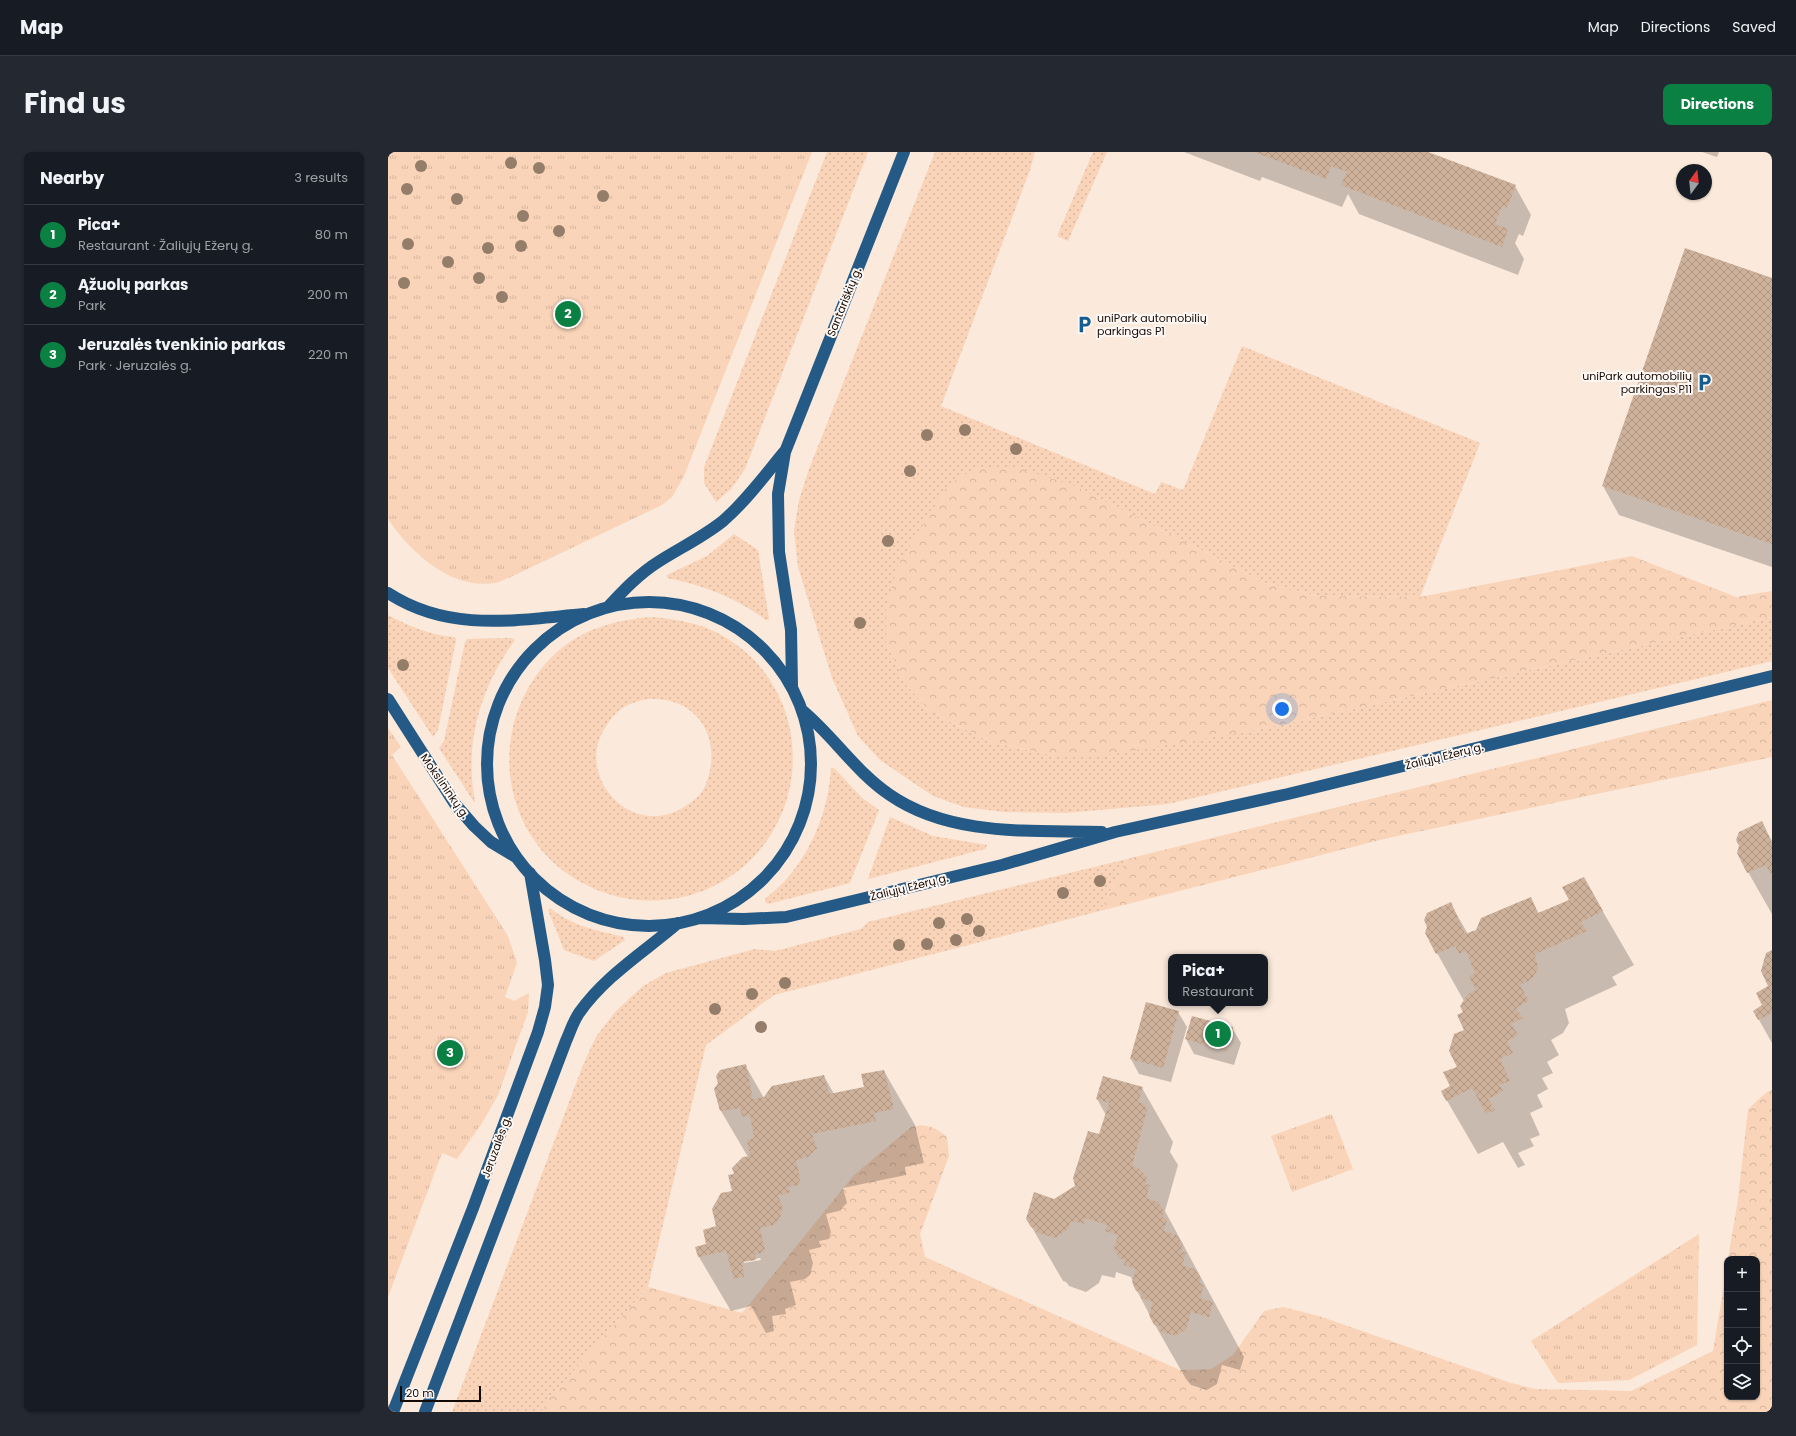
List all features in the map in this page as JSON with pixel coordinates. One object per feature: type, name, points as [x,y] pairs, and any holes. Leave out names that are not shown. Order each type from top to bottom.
[{"type":"main road","name":"Santariškių g.","points":[[792,686],[791,630],[779,552],[778,494],[785,452],[904,152]]},
{"type":"main road","name":"Santariškių g.","points":[[608,607],[636,578],[657,562],[698,539],[724,520],[748,496],[785,452]]},
{"type":"main road","points":[[388,593],[399,600],[426,612],[464,621],[501,621],[589,613]]},
{"type":"main road","points":[[644,602],[680,604],[714,615],[745,632],[772,656],[792,686],[803,711],[811,746],[811,783],[802,819],[786,852],[763,880],[734,903],[700,918],[678,923],[646,926],[613,922],[582,911],[554,895],[530,873],[517,858],[499,826],[489,792],[487,756],[493,720],[506,687],[526,657],[553,633],[589,613],[608,607],[644,602]]},
{"type":"main road","name":"Žaliųjų Ežerų g.","points":[[700,918],[744,919],[786,917],[1002,865],[1115,832],[1288,794],[1772,676]]},
{"type":"main road","name":"Mokslininkų g.","points":[[388,699],[455,804],[490,842],[517,858]]},
{"type":"main road","name":"Žaliųjų Ežerų g.","points":[[803,711],[820,725],[859,770],[890,795],[921,812],[950,822],[978,827],[1013,830],[1115,832]]},
{"type":"main road","name":"Jeruzalės g.","points":[[393,1412],[473,1208],[538,1032],[545,1007],[548,985],[530,873]]},
{"type":"main road","points":[[425,1412],[566,1041],[578,1015],[596,991],[678,923]]},
{"type":"green space","points":[[388,152],[812,152],[684,476],[672,497],[662,505],[503,581],[494,583],[478,584],[462,581],[447,575],[420,556],[397,532],[388,519]]},
{"type":"green space","points":[[827,152],[868,152],[745,469],[731,489],[716,502],[704,483],[704,467]]},
{"type":"green space","points":[[935,152],[1035,152],[1030,170],[941,406],[1155,494],[1161,482],[1183,490],[1242,346],[1480,443],[1420,597],[1319,596],[1266,583],[1075,486],[886,607],[886,642],[907,686],[931,712],[991,742],[1051,755],[1252,731],[1772,617],[1772,661],[1168,804],[1065,813],[1004,812],[964,807],[933,796],[880,760],[858,736],[832,678],[798,567],[794,531],[799,500],[809,469]]},
{"type":"green space","points":[[1093,152],[1107,152],[1068,241],[1057,236]]},
{"type":"green space","points":[[977,467],[1019,468],[1075,486],[1266,583],[1319,596],[1420,597],[1632,556],[1736,597],[1772,591],[1772,617],[1252,731],[1094,757],[1051,755],[991,742],[931,712],[907,686],[886,642],[886,607],[898,565],[948,485]]},
{"type":"green space","points":[[734,534],[758,550],[769,619],[766,620],[743,605],[719,593],[667,578],[667,575],[707,556]]},
{"type":"green space","points":[[388,615],[421,630],[438,635],[455,637],[456,640],[438,730],[433,737],[388,668]]},
{"type":"green space","points":[[650,617],[669,619],[688,622],[706,628],[723,636],[751,657],[772,684],[786,714],[792,746],[791,778],[783,810],[767,840],[744,866],[717,885],[685,897],[674,899],[652,901],[618,897],[597,890],[577,880],[550,859],[529,833],[516,804],[510,772],[511,740],[519,709],[534,679],[556,653],[577,638],[612,623]],"holes":[[[662,699],[670,701],[683,706],[694,714],[702,723],[708,734],[711,747],[709,773],[701,794],[679,810],[660,816],[642,815],[625,808],[612,796],[602,781],[597,764],[597,746],[605,728],[612,718],[624,707],[638,701]]]},
{"type":"green space","points":[[512,638],[515,640],[492,677],[478,717],[472,759],[474,802],[439,748],[444,741],[465,642],[467,639]]},
{"type":"green space","points":[[1772,700],[1772,757],[1388,838],[1100,911],[1127,859]]},
{"type":"green space","points":[[388,728],[401,747],[392,755],[508,936],[517,963],[505,997],[514,1001],[529,993],[528,1012],[498,1095],[482,1123],[457,1159],[442,1153],[388,1297]]},
{"type":"green space","points":[[831,768],[834,768],[862,798],[879,810],[850,883],[768,904],[765,902],[765,899],[781,885],[799,864],[813,838],[819,825],[827,797]]},
{"type":"green space","points":[[890,817],[933,836],[987,845],[985,849],[868,879]]},
{"type":"green space","points":[[1127,859],[1100,911],[774,995],[706,1045],[648,1287],[549,1399],[541,1412],[452,1412],[583,1065],[596,1037],[615,1012],[643,986],[666,973],[755,949],[775,951],[861,929],[868,922]]},
{"type":"green space","points":[[550,908],[577,924],[624,937],[625,940],[594,961],[564,950],[548,910]]},
{"type":"green space","points":[[1772,1090],[1772,1412],[541,1412],[549,1399],[648,1287],[742,1313],[854,1175],[911,1127],[921,1125],[934,1128],[947,1137],[949,1156],[920,1234],[925,1257],[1180,1370],[1211,1369],[1233,1355],[1264,1311],[1283,1307],[1319,1316],[1511,1383],[1535,1389],[1631,1391],[1713,1351],[1724,1285],[1724,1400],[1760,1400],[1760,1256],[1728,1256],[1738,1199],[1748,1109],[1767,1092]]},
{"type":"green space","points":[[1332,1114],[1353,1169],[1292,1192],[1271,1136]]},
{"type":"green space","points":[[1699,1234],[1697,1345],[1629,1380],[1558,1383],[1531,1341]]},
{"type":"building","points":[[1254,152],[1428,152],[1516,185],[1507,208],[1502,206],[1495,224],[1508,229],[1502,247],[1341,185],[1347,172],[1331,166],[1326,179]]},
{"type":"building","name":"uniPark automobilių parkingas P11","points":[[1685,248],[1772,278],[1772,544],[1602,486]]},
{"type":"building","points":[[1762,821],[1772,843],[1772,873],[1770,873],[1766,865],[1747,873],[1737,853],[1739,846],[1736,840],[1739,832]]},
{"type":"building","points":[[1584,877],[1603,911],[1581,922],[1587,931],[1535,954],[1538,969],[1532,979],[1520,985],[1529,1001],[1516,1008],[1523,1018],[1511,1024],[1518,1035],[1507,1041],[1513,1053],[1500,1059],[1510,1081],[1499,1085],[1503,1091],[1488,1099],[1495,1110],[1486,1114],[1472,1088],[1446,1101],[1441,1091],[1450,1086],[1443,1072],[1457,1067],[1449,1051],[1454,1034],[1464,1030],[1457,1015],[1463,1012],[1460,1006],[1468,994],[1476,990],[1469,976],[1475,973],[1466,951],[1459,954],[1455,946],[1436,954],[1425,933],[1427,927],[1424,920],[1427,913],[1451,902],[1465,934],[1476,930],[1481,918],[1531,897],[1538,913],[1569,900],[1562,887]]},
{"type":"building","points":[[1772,950],[1772,1013],[1758,1020],[1753,1011],[1762,1005],[1756,993],[1768,986],[1761,971],[1766,953]]},
{"type":"building","points":[[1146,1002],[1179,1011],[1163,1068],[1130,1059]]},
{"type":"building","points":[[1192,1016],[1233,1027],[1226,1051],[1185,1039]]},
{"type":"building","points":[[746,1064],[753,1099],[764,1097],[772,1086],[824,1075],[829,1094],[864,1087],[861,1074],[884,1070],[894,1109],[874,1113],[876,1121],[812,1134],[817,1148],[808,1157],[796,1160],[800,1177],[799,1185],[788,1187],[790,1192],[778,1196],[783,1208],[779,1220],[773,1225],[760,1228],[765,1251],[755,1255],[756,1260],[742,1262],[744,1277],[734,1279],[726,1251],[698,1257],[695,1247],[706,1244],[703,1230],[716,1226],[712,1209],[721,1193],[732,1191],[728,1175],[734,1174],[732,1168],[743,1157],[750,1156],[747,1140],[754,1138],[750,1115],[742,1117],[740,1108],[720,1111],[714,1089],[718,1083],[716,1076],[720,1070]]},
{"type":"building","points":[[1103,1076],[1143,1087],[1138,1102],[1144,1104],[1147,1110],[1132,1166],[1140,1169],[1147,1178],[1145,1184],[1150,1185],[1146,1198],[1158,1202],[1164,1211],[1162,1217],[1167,1219],[1164,1231],[1176,1235],[1183,1244],[1181,1251],[1186,1253],[1182,1265],[1194,1269],[1201,1278],[1199,1283],[1204,1285],[1200,1298],[1213,1302],[1209,1317],[1191,1312],[1186,1330],[1175,1336],[1159,1331],[1160,1326],[1154,1325],[1149,1315],[1153,1302],[1141,1298],[1142,1293],[1136,1291],[1132,1282],[1136,1269],[1124,1265],[1125,1260],[1119,1258],[1114,1248],[1118,1235],[1105,1231],[1107,1225],[1085,1218],[1084,1224],[1071,1221],[1068,1229],[1055,1238],[1036,1232],[1037,1229],[1031,1227],[1026,1219],[1034,1192],[1054,1199],[1075,1186],[1073,1178],[1088,1131],[1099,1134],[1109,1103],[1096,1099]]},
{"type":"place","name":"Ąžuolų parkas","points":[[568,314]]},
{"type":"place","name":"uniPark automobilių parkingas P1","points":[[1084,324]]},
{"type":"place","name":"uniPark automobilių parkingas P11","points":[[1705,382]]},
{"type":"place","name":"Pica+","points":[[1218,1034]]},
{"type":"place","name":"Jeruzalės tvenkinio parkas","points":[[450,1053]]}]
